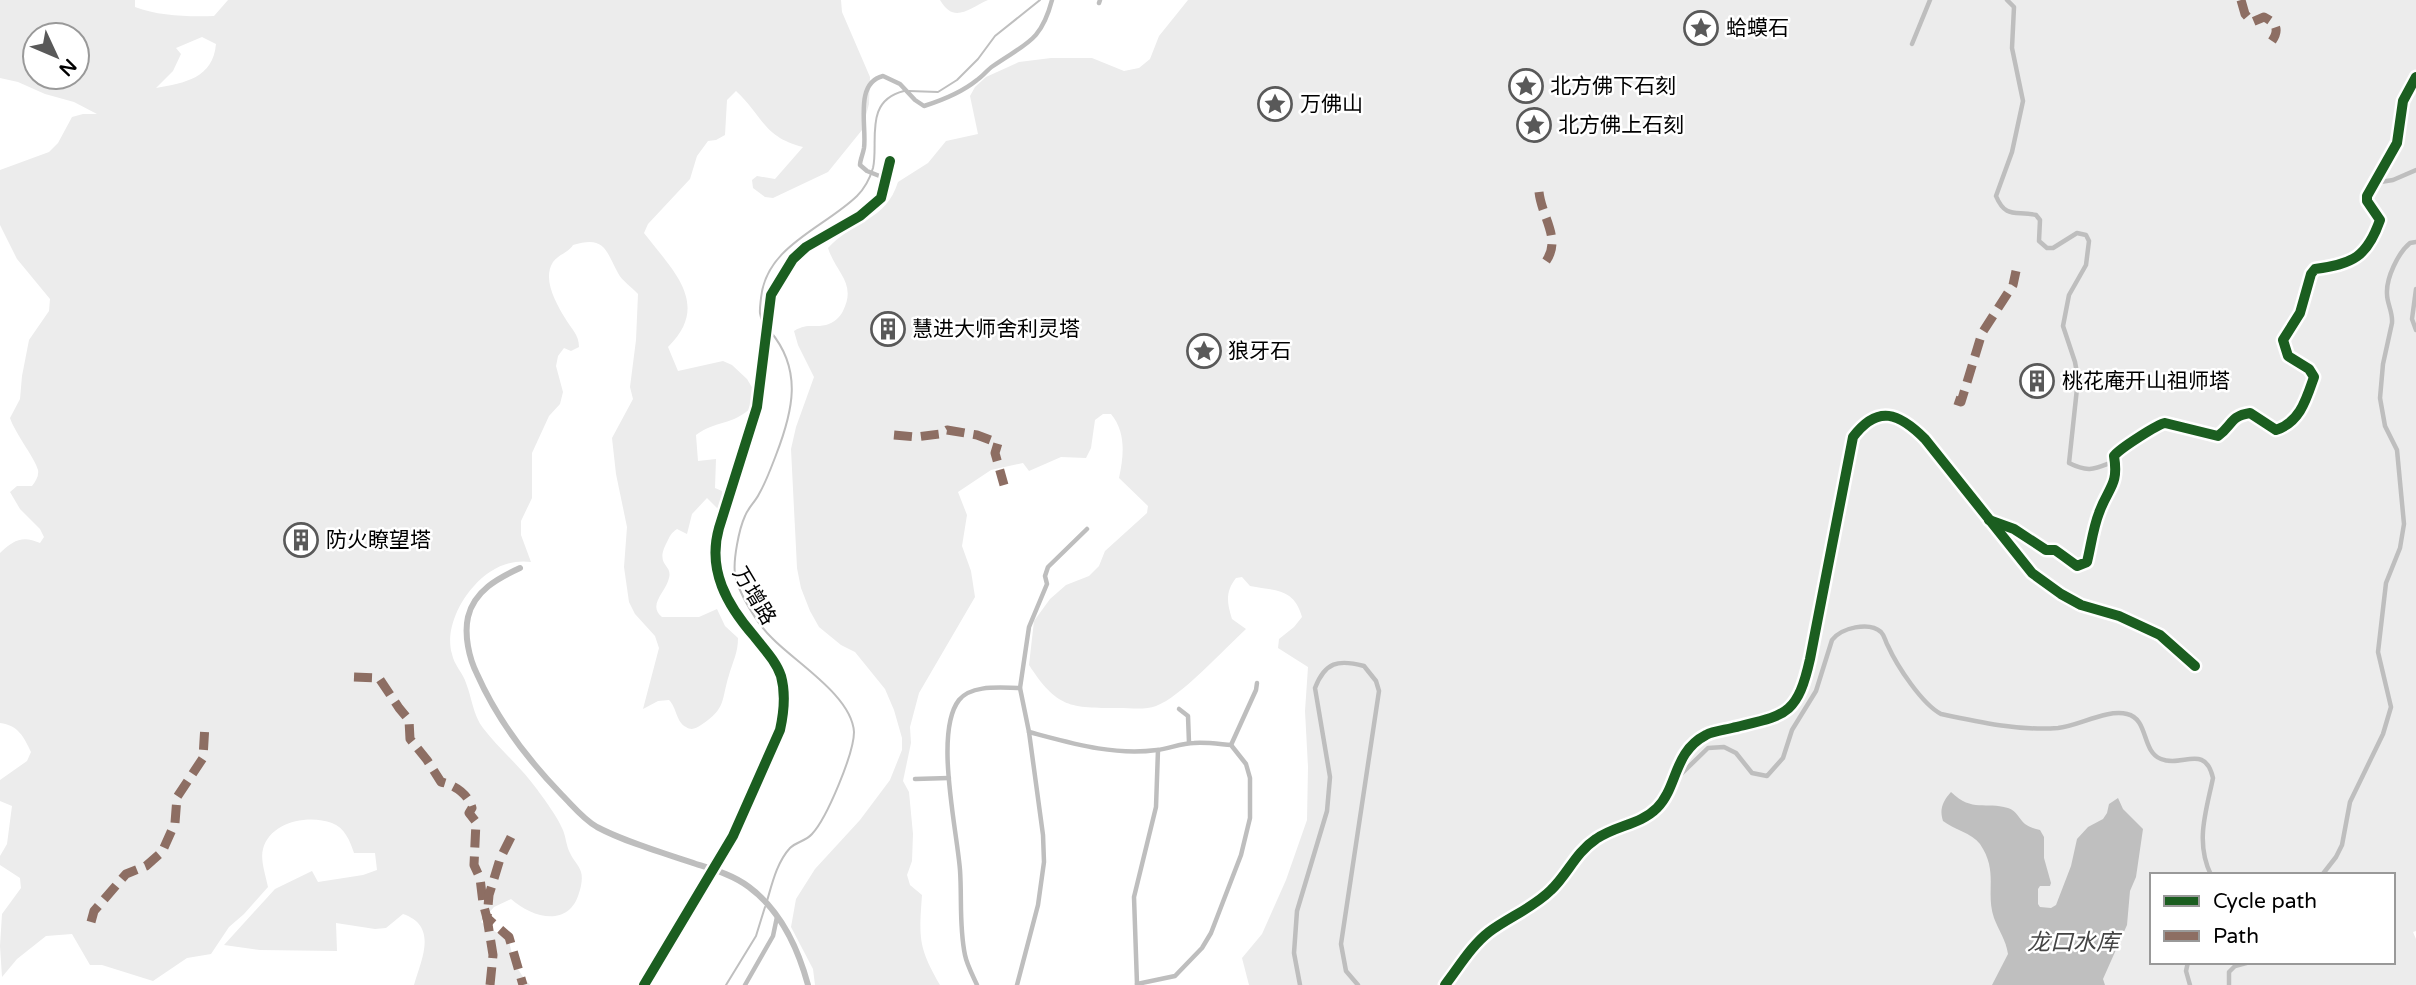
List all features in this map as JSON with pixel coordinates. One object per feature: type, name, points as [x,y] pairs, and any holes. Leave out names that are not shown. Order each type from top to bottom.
[{"type":"street","points":[[887,179],[860,166],[864,149],[865,92],[875,79],[883,76],[895,80],[924,106],[946,100],[1034,38],[1050,14],[1052,0]]},
{"type":"street","points":[[1912,44],[1930,0]]},
{"type":"street","points":[[2007,0],[2014,7],[2012,48],[2023,101],[2012,152],[1996,196],[2000,205],[2011,214],[2036,215],[2040,220],[2039,241],[2047,248],[2053,248],[2077,233],[2086,235],[2089,241],[2086,265],[2070,295],[2063,326],[2078,379],[2069,463],[2092,471],[2115,461]]},
{"type":"street","points":[[1989,520],[2014,528],[2046,550],[2055,550],[2077,566],[2087,562],[2099,512],[2113,486],[2117,473],[2113,456],[2156,424],[2165,423],[2218,436],[2234,418],[2250,413],[2276,430],[2288,426],[2302,409],[2314,377],[2309,369],[2288,356],[2283,340],[2300,313],[2311,274],[2315,269],[2343,265],[2365,250],[2373,240],[2380,220],[2367,201],[2397,143],[2403,101],[2416,77]]},
{"type":"street","name":"万增路","points":[[644,985],[733,835],[780,730],[784,714],[781,674],[727,597],[714,563],[716,536],[757,407],[771,295],[793,260],[806,247],[860,216],[881,198],[890,161]]},
{"type":"street","points":[[2374,183],[2393,180],[2416,170]]},
{"type":"street","points":[[2324,873],[2336,858],[2342,845],[2350,802],[2383,734],[2390,713],[2389,697],[2379,665],[2378,652],[2386,583],[2400,548],[2404,524],[2397,450],[2385,426],[2380,385],[2393,314],[2387,299],[2389,281],[2401,253],[2410,243],[2416,242]]},
{"type":"street","points":[[2416,289],[2412,319],[2416,330]]},
{"type":"street","points":[[1445,985],[1489,932],[1533,906],[1553,889],[1577,855],[1597,838],[1619,826],[1644,820],[1660,806],[1682,755],[1706,735],[1783,715],[1795,705],[1804,686],[1810,659],[1853,437],[1864,424],[1880,415],[1897,416],[1925,439],[2032,573],[2081,605],[2119,616],[2160,635],[2196,666]]},
{"type":"street","points":[[1017,985],[1038,905],[1044,862],[1043,835],[1029,732],[1020,688],[1029,627],[1047,584],[1045,576],[1048,567],[1087,529]]},
{"type":"street","points":[[520,568],[485,588],[468,616],[470,653],[476,673],[509,730],[535,766],[583,817],[596,827],[731,875],[758,895],[775,913],[801,960],[808,985]]},
{"type":"street","points":[[1670,784],[1708,748],[1724,747],[1736,752],[1752,773],[1767,776],[1783,758],[1791,730],[1816,691],[1832,640],[1837,633],[1848,629],[1875,628],[1884,634],[1888,647],[1919,694],[1932,709],[1941,714],[2031,729],[2060,727],[2126,713],[2139,722],[2149,747],[2157,757],[2167,760],[2199,758],[2206,761],[2213,778],[2201,844],[2209,873]]},
{"type":"street","points":[[1300,985],[1294,953],[1297,911],[1327,811],[1330,777],[1315,688],[1327,667],[1340,663],[1364,666],[1376,681],[1379,691],[1341,944],[1346,971],[1358,985]]},
{"type":"street","points":[[1231,745],[1257,683]]},
{"type":"street","points":[[978,985],[965,958],[961,924],[959,859],[949,778],[951,728],[957,703],[962,697],[983,688],[1020,688]]},
{"type":"street","points":[[1179,709],[1188,716],[1189,743]]},
{"type":"street","points":[[1029,732],[1091,748],[1158,750],[1189,743],[1231,745]]},
{"type":"street","points":[[1158,750],[1156,807],[1134,897],[1137,984],[1175,976],[1202,948],[1211,933],[1241,855],[1250,818],[1250,778],[1245,764],[1231,745]]},
{"type":"street","points":[[915,779],[949,778]]},
{"type":"street","points":[[745,985],[773,936],[775,913]]},
{"type":"street","points":[[2188,964],[2186,971],[2190,985]]},
{"type":"street","points":[[2229,985],[2229,972],[2235,966],[2242,964]]},
{"type":"shaded area","points":[[0,0],[135,0],[135,7],[144,10],[164,14],[214,16],[228,0],[841,0],[842,12],[870,77],[869,104],[862,130],[828,172],[773,198],[765,197],[753,188],[752,180],[757,176],[775,179],[803,147],[779,138],[736,91],[727,100],[725,135],[708,141],[697,156],[690,179],[648,224],[644,233],[676,274],[687,302],[687,316],[681,331],[668,347],[678,371],[723,361],[732,365],[747,379],[753,389],[752,407],[745,413],[696,435],[698,461],[716,459],[715,488],[722,491],[722,513],[707,498],[692,514],[687,534],[677,529],[673,532],[662,556],[670,573],[656,608],[662,617],[699,617],[717,609],[725,626],[738,638],[722,703],[715,714],[694,729],[683,725],[669,700],[658,701],[643,709],[659,648],[655,636],[635,614],[629,602],[624,567],[627,527],[612,438],[633,399],[630,387],[638,294],[620,276],[603,247],[592,242],[573,245],[555,259],[550,269],[554,298],[576,335],[579,347],[571,351],[564,348],[558,356],[556,366],[563,392],[560,404],[549,416],[532,453],[532,498],[521,521],[521,535],[531,562],[507,564],[480,580],[459,608],[450,636],[453,658],[465,679],[480,723],[530,780],[550,808],[582,874],[574,904],[559,915],[539,915],[511,899],[494,907],[481,922],[509,941],[516,965],[530,985],[414,985],[425,944],[424,935],[421,926],[414,919],[403,914],[386,928],[336,923],[337,951],[260,950],[224,945],[275,889],[312,871],[318,882],[363,875],[377,870],[375,853],[354,853],[340,828],[332,823],[312,819],[282,827],[273,832],[267,840],[262,858],[268,887],[229,927],[211,954],[187,958],[153,981],[102,965],[90,965],[72,934],[46,936],[17,959],[2,977],[2,914],[21,888],[20,878],[0,865],[0,856],[7,844],[12,806],[0,801],[0,780],[27,761],[31,752],[16,729],[0,723],[0,553],[18,540],[28,539],[40,543],[44,537],[40,529],[20,509],[10,492],[17,486],[32,486],[38,472],[10,418],[20,399],[29,340],[49,311],[50,299],[17,259],[0,225],[0,170],[49,152],[58,143],[72,117],[97,114],[74,102],[38,91],[91,91],[91,21],[21,21],[21,83],[0,78]],"holes":[[[202,37],[216,44],[214,55],[203,72],[187,81],[156,88],[173,71],[181,54],[176,48]]]},
{"type":"shaded area","points":[[940,0],[988,0],[956,13],[945,7]]},
{"type":"shaded area","points":[[1188,0],[2416,0],[2416,931],[2413,932],[2416,939],[2416,985],[1249,985],[1242,958],[1262,934],[1286,880],[1307,820],[1305,711],[1308,667],[1278,648],[1279,639],[1302,617],[1294,601],[1283,592],[1250,586],[1242,577],[1236,578],[1229,593],[1229,608],[1232,619],[1246,629],[1190,683],[1166,701],[1148,708],[1076,706],[1057,698],[1048,690],[1029,665],[1034,621],[1050,599],[1066,585],[1089,576],[1099,566],[1105,551],[1147,513],[1148,506],[1119,478],[1123,452],[1119,428],[1111,414],[1103,414],[1095,420],[1091,448],[1086,458],[1061,457],[1029,471],[1023,463],[991,470],[958,492],[967,515],[962,546],[971,571],[975,597],[919,693],[910,727],[911,743],[903,781],[909,792],[913,834],[912,861],[907,875],[910,885],[922,895],[922,942],[927,961],[940,985],[815,985],[813,969],[791,927],[796,899],[815,869],[860,820],[890,780],[902,750],[902,738],[885,689],[855,652],[841,645],[819,627],[801,588],[797,568],[791,449],[814,377],[794,331],[807,326],[829,324],[843,311],[847,301],[847,285],[828,248],[877,213],[893,195],[898,182],[928,163],[946,141],[978,134],[970,96],[986,77],[1019,62],[1051,58],[1092,58],[1124,71],[1139,68],[1150,59],[1159,36]]},
{"type":"water","name":"龙口水库","points":[[1951,792],[1973,804],[2011,809],[2025,824],[2040,830],[2044,837],[2044,858],[2051,883],[2050,886],[2040,886],[2038,889],[2040,907],[2051,908],[2056,905],[2071,866],[2077,839],[2088,827],[2103,819],[2109,804],[2118,798],[2123,809],[2143,829],[2136,877],[2130,891],[2127,925],[2103,979],[2105,985],[1992,985],[2008,954],[2006,944],[1994,918],[1986,854],[1977,840],[1943,821],[1942,805]]},
{"type":"waterway","points":[[909,91],[938,92],[957,80],[978,59],[995,36],[1040,0]]},
{"type":"waterway","points":[[764,324],[760,314],[761,298],[765,280],[773,265],[798,240],[844,207],[862,190],[873,168],[878,113],[891,96],[904,91]]},
{"type":"waterway","points":[[767,901],[785,854],[792,846],[812,834],[825,814],[845,769],[854,732],[851,719],[833,693],[761,625],[744,599],[735,574],[736,553],[743,522],[768,475],[782,439],[790,407],[791,376],[787,361],[770,331]]},
{"type":"waterway","points":[[726,985],[756,936],[765,907]]},
{"type":"marked path","points":[[2241,0],[2245,14],[2252,22],[2264,17],[2274,24],[2276,33],[2272,41]]},
{"type":"marked path","points":[[1539,192],[1552,238],[1552,247],[1543,265]]},
{"type":"marked path","points":[[1955,400],[1961,402],[1982,333],[2013,285],[2016,271]]},
{"type":"marked path","points":[[894,435],[916,437],[940,434],[947,430],[977,435],[998,443],[995,453],[1004,485]]},
{"type":"marked path","points":[[354,677],[379,678],[409,720],[410,739],[441,782],[460,791],[470,803],[472,808],[469,813],[476,822],[474,865],[480,878],[487,918],[509,937],[523,985]]},
{"type":"marked path","points":[[91,922],[94,911],[126,874],[146,866],[162,852],[175,823],[177,797],[203,758],[205,724]]},
{"type":"marked path","points":[[490,985],[493,955],[487,918],[489,895],[500,859],[511,837]]},
{"type":"cycle path","points":[[1989,520],[2014,529],[2046,550],[2055,550],[2077,566],[2087,562],[2097,519],[2114,480],[2114,456],[2130,443],[2165,423],[2218,436],[2243,414],[2250,413],[2276,430],[2291,422],[2301,409],[2314,377],[2309,369],[2288,356],[2283,340],[2300,313],[2311,274],[2315,269],[2349,261],[2370,243],[2380,220],[2367,201],[2367,196],[2397,143],[2403,101],[2416,77]]},
{"type":"cycle path","points":[[644,985],[733,836],[780,730],[784,696],[779,671],[735,612],[722,586],[716,558],[719,528],[757,407],[771,295],[793,259],[806,247],[860,216],[881,198],[890,161]]},
{"type":"cycle path","points":[[1445,985],[1483,938],[1544,896],[1589,845],[1604,834],[1643,818],[1657,808],[1664,800],[1687,751],[1695,742],[1712,732],[1777,716],[1794,703],[1810,659],[1853,437],[1862,427],[1880,416],[1897,418],[1925,439],[2032,573],[2081,605],[2119,616],[2160,635],[2195,666]]},
{"type":"place","name":"蛤蟆石","points":[[1701,28]]},
{"type":"place","name":"北方佛下石刻","points":[[1526,86]]},
{"type":"place","name":"万佛山","points":[[1275,104]]},
{"type":"place","name":"北方佛上石刻","points":[[1534,125]]},
{"type":"place","name":"慧进大师舍利灵塔","points":[[888,329]]},
{"type":"place","name":"狼牙石","points":[[1204,351]]},
{"type":"place","name":"桃花庵开山祖师塔","points":[[2037,381]]},
{"type":"place","name":"防火瞭望塔","points":[[301,540]]}]
